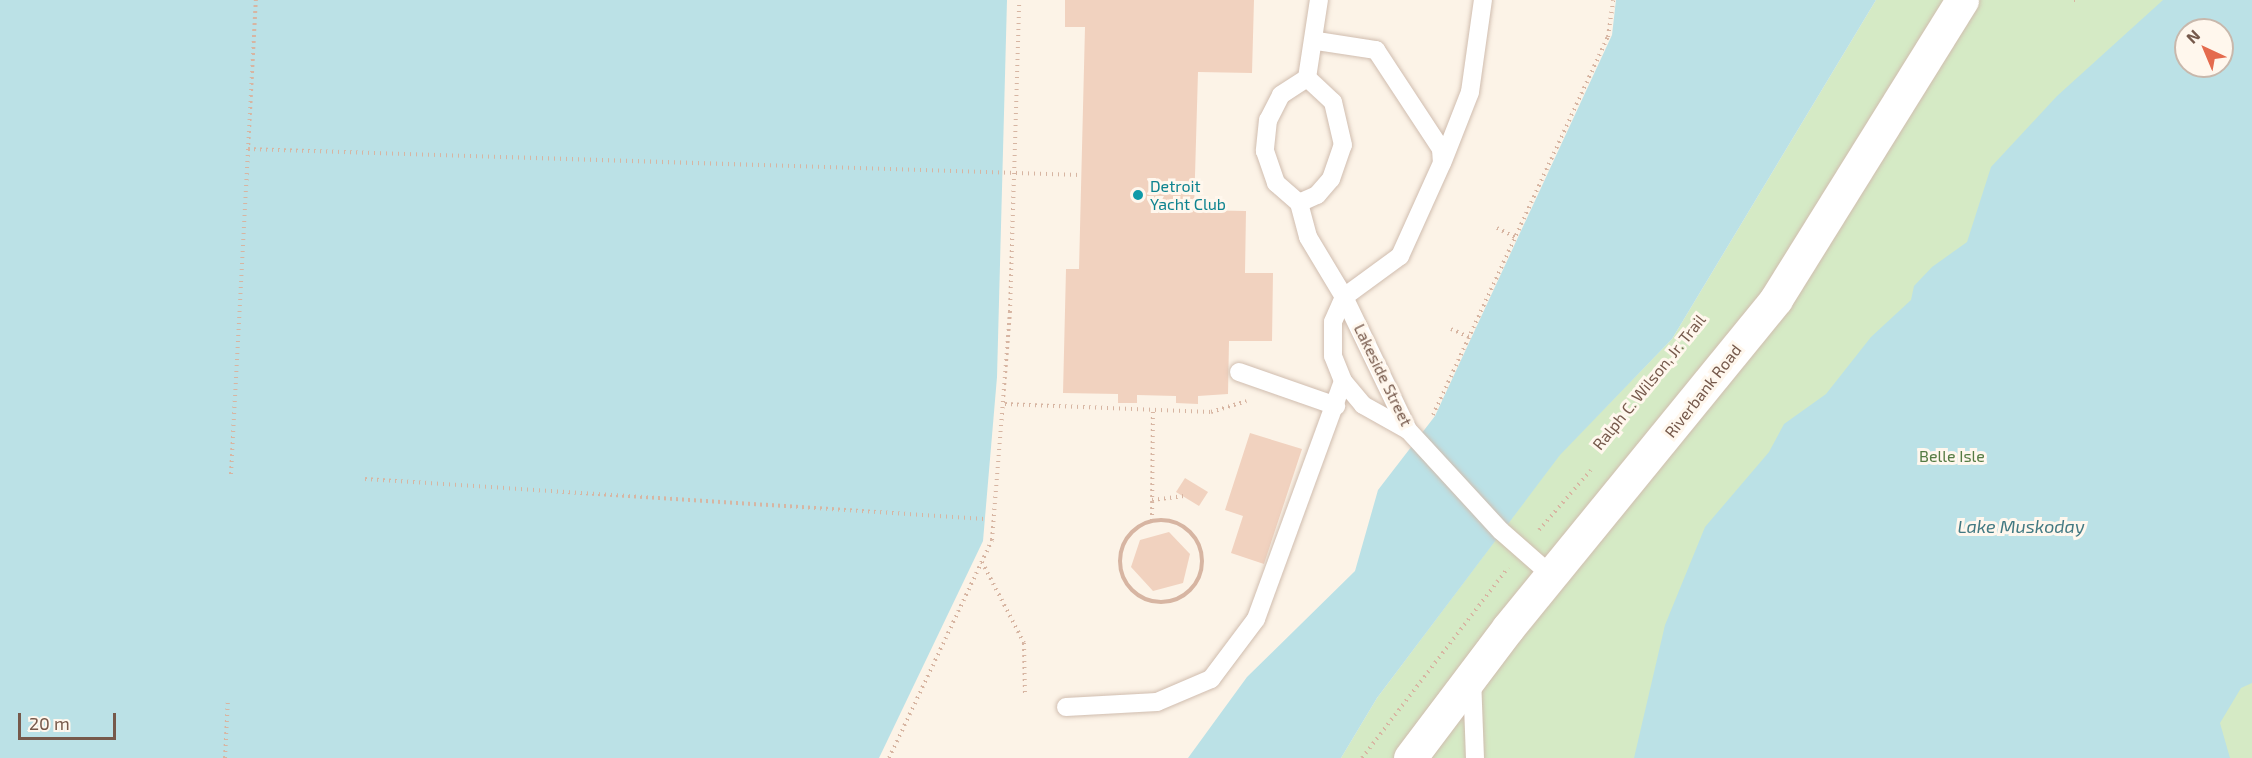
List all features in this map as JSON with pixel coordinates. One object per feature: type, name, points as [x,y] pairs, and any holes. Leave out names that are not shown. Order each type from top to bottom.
[{"type":"street","name":"Riverbank Road","points":[[1410,758],[1471,675],[1776,299],[1962,0]]},
{"type":"lane","points":[[1307,78],[1333,102],[1343,145],[1331,179],[1317,195],[1299,203],[1276,183],[1264,137],[1277,100],[1307,78],[1317,41],[1319,0]]},
{"type":"lane","points":[[1408,430],[1363,405],[1343,381],[1333,356],[1333,322],[1344,297],[1400,256],[1442,163],[1470,92],[1483,0]]},
{"type":"lane","points":[[1317,41],[1365,47],[1384,59],[1437,139],[1442,163]]},
{"type":"lane","name":"Lakeside Street","points":[[1299,203],[1308,237],[1344,297],[1408,430],[1502,531],[1551,575]]},
{"type":"lane","points":[[1244,374],[1336,406]]},
{"type":"lane","points":[[1066,707],[1157,702],[1211,679],[1256,619],[1336,406],[1343,381]]},
{"type":"lane","points":[[1471,675],[1475,758]]},
{"type":"path","points":[[231,474],[256,0]]},
{"type":"path","points":[[889,758],[992,540],[1005,405],[1016,175],[1019,0]]},
{"type":"path","points":[[1433,415],[1608,37],[1613,0]]},
{"type":"path","points":[[248,149],[1016,175],[1082,175]]},
{"type":"path","points":[[1497,228],[1515,237]]},
{"type":"path","points":[[1451,329],[1469,338]]},
{"type":"path","points":[[1005,405],[1153,412],[1211,412],[1245,405],[1244,374]]},
{"type":"path","points":[[1152,521],[1153,412]]},
{"type":"path","name":"Ralph C. Wilson, Jr. Trail","points":[[1362,758],[1522,550],[1597,463]]},
{"type":"path","points":[[365,479],[985,519]]},
{"type":"path","points":[[1152,500],[1184,496]]},
{"type":"path","points":[[1152,521],[1184,527],[1201,548],[1201,575],[1172,602],[1134,593],[1120,570],[1124,542],[1152,521]]},
{"type":"path","points":[[982,562],[1024,643],[1025,694]]},
{"type":"path","points":[[225,758],[228,699]]},
{"type":"green space","name":"Lake Muskoday","points":[[1876,0],[2252,0],[2252,758],[1341,758],[1377,698],[1560,454],[1672,339]]},
{"type":"water","points":[[0,0],[1007,0],[997,377],[983,541],[879,758],[0,758]]},
{"type":"water","points":[[1616,0],[1876,0],[1672,339],[1560,455],[1377,698],[1341,758],[1188,758],[1247,677],[1355,571],[1378,490],[1435,416],[1612,35]]},
{"type":"water","name":"Lake Muskoday","points":[[2163,0],[2252,0],[2252,683],[2241,688],[2220,723],[2230,758],[1634,758],[1665,625],[1705,527],[1769,452],[1784,424],[1826,394],[1871,337],[1911,300],[1914,286],[1932,267],[1967,242],[1991,167],[2057,96]]},
{"type":"building","name":"Detroit Yacht Club","points":[[1065,0],[1254,0],[1252,73],[1198,72],[1194,210],[1246,211],[1245,273],[1273,273],[1272,341],[1229,341],[1228,394],[1198,396],[1198,404],[1176,403],[1176,396],[1137,395],[1137,403],[1118,403],[1118,394],[1063,393],[1066,269],[1079,269],[1085,27],[1065,27]]},
{"type":"building","points":[[1250,433],[1302,449],[1264,564],[1231,553],[1243,516],[1225,510]]},
{"type":"building","points":[[1185,478],[1208,492],[1199,506],[1176,492]]},
{"type":"building","points":[[1169,532],[1190,554],[1183,583],[1153,591],[1131,567],[1140,540]]},
{"type":"place","name":"Detroit Yacht Club","points":[[1138,195]]},
{"type":"park label","name":"Belle Isle","points":[[1952,456]]}]
